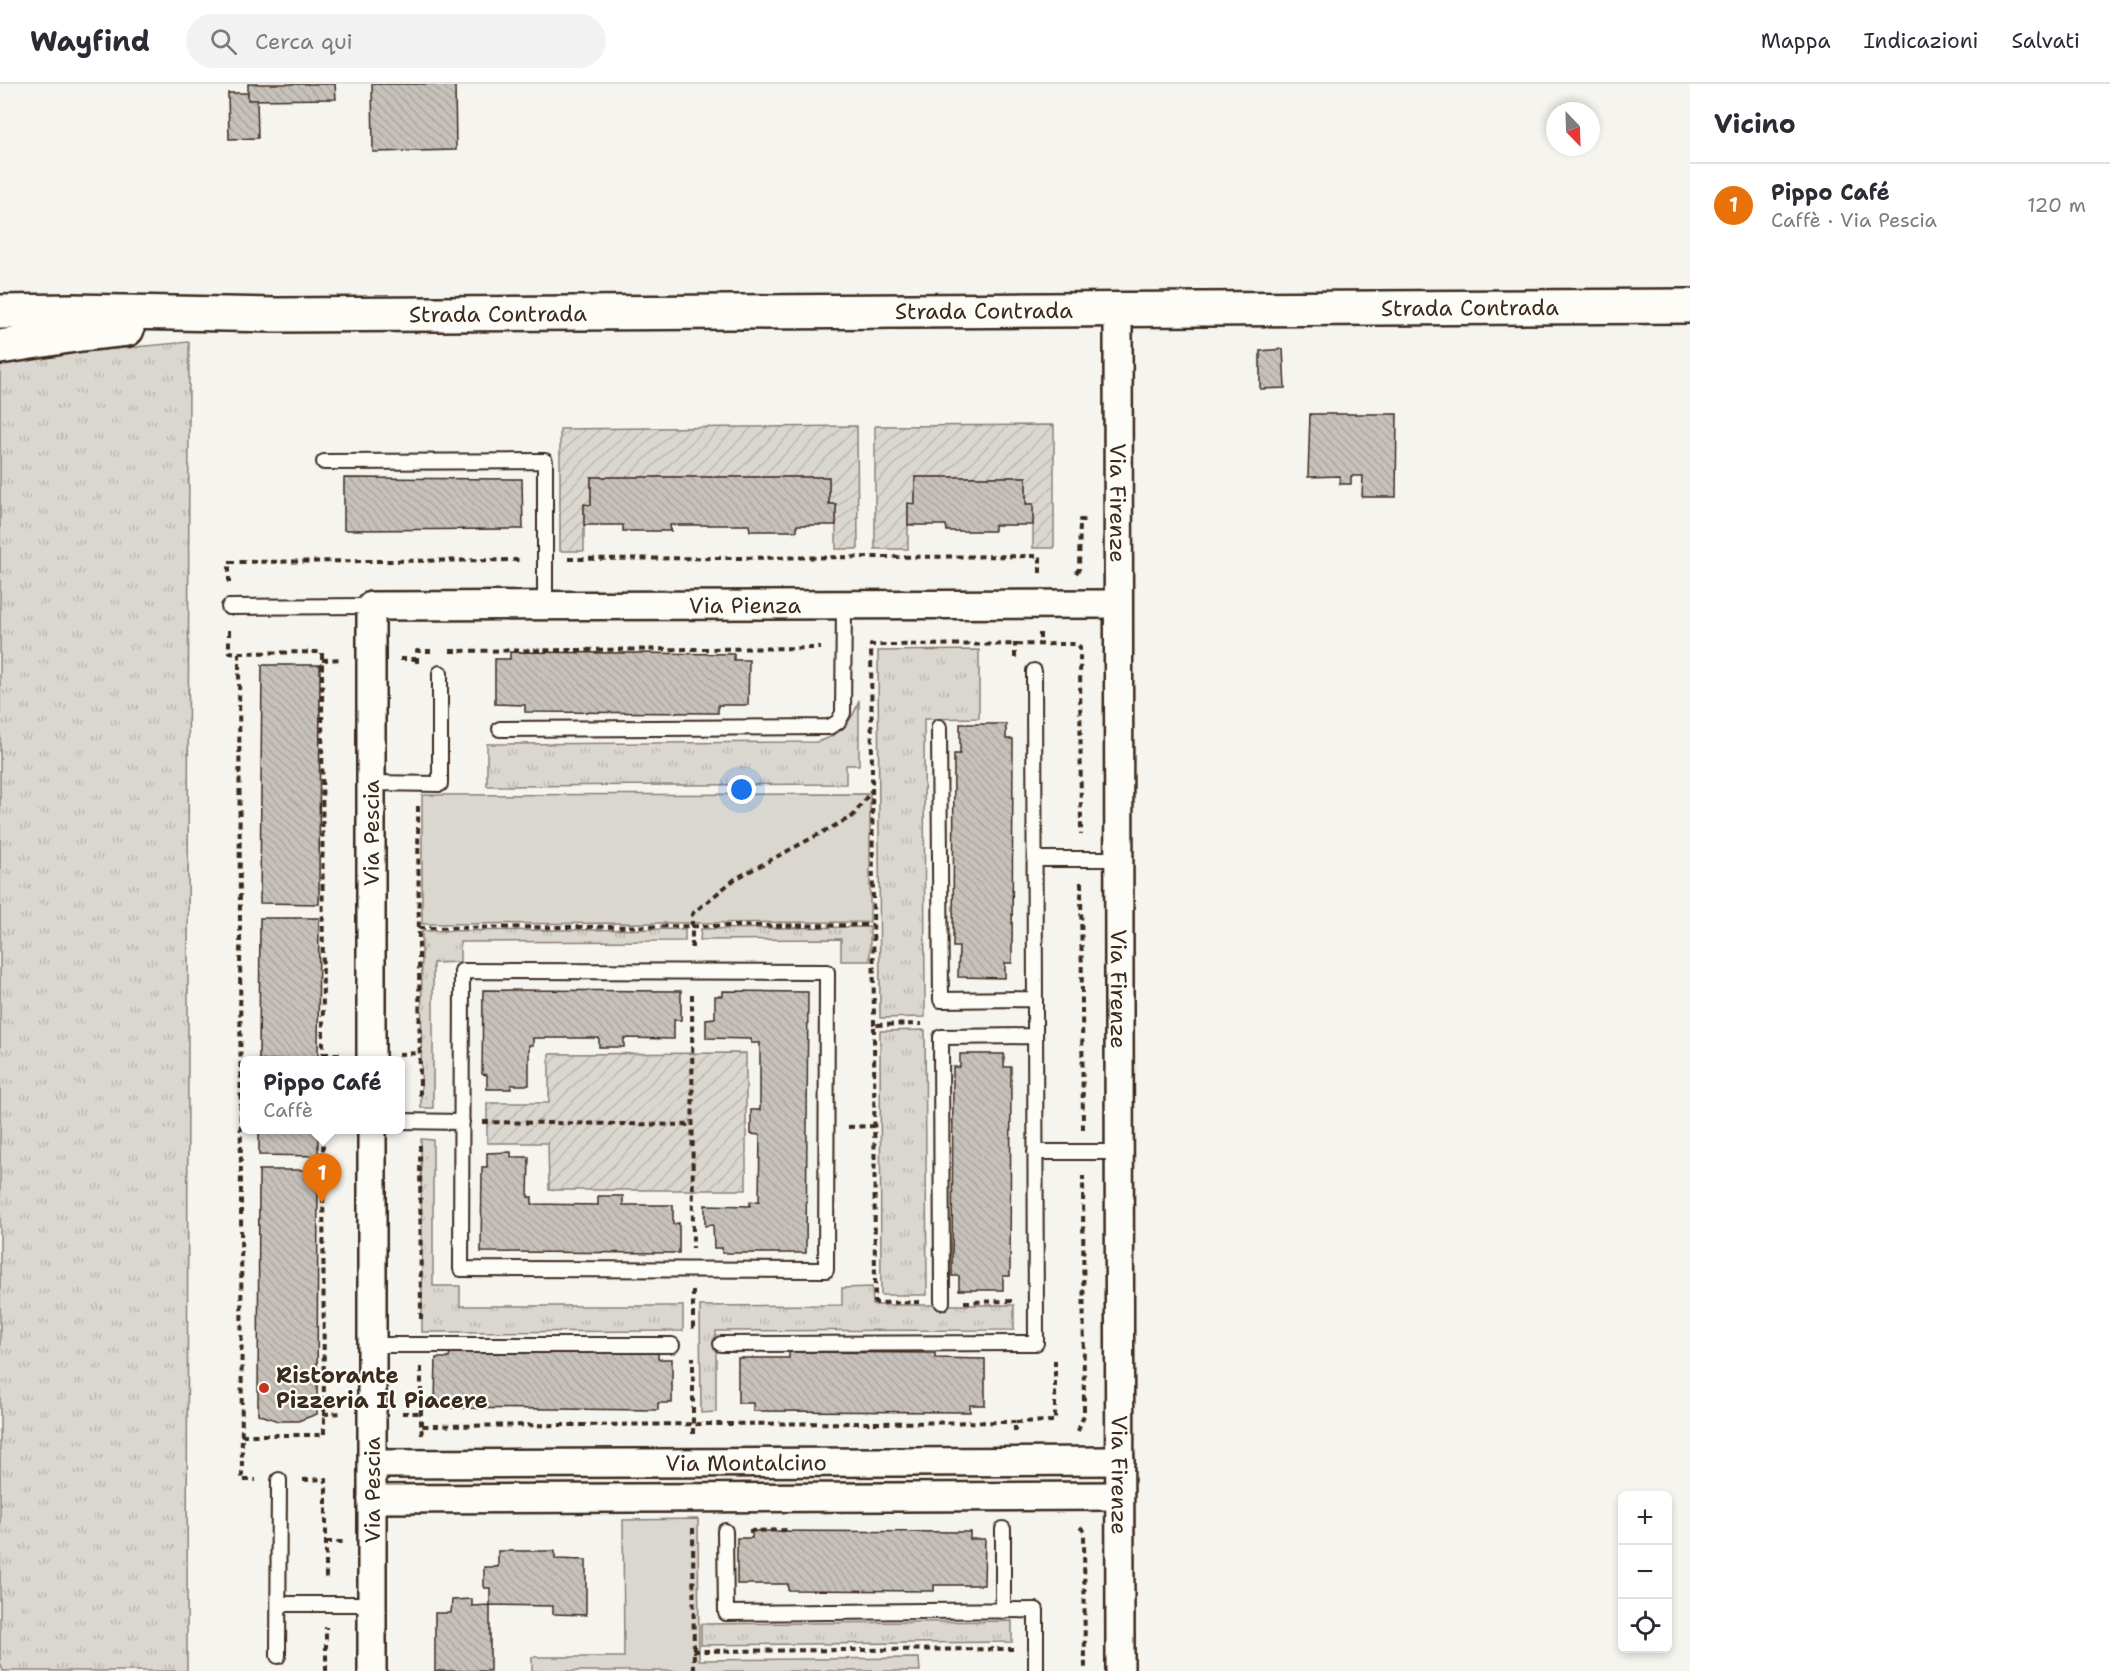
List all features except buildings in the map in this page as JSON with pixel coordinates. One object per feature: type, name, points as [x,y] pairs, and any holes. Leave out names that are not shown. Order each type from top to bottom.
[{"type":"street","name":"Strada Contrada","points":[[0,312],[72,310],[279,315],[1690,306]]},
{"type":"street","name":"Via Firenze","points":[[1118,308],[1120,1671]]},
{"type":"street","name":"Strada Contrada","points":[[0,347],[81,334],[279,315]]},
{"type":"street","name":"Via Pienza","points":[[371,606],[1118,604]]},
{"type":"street","name":"Via Pescia","points":[[371,606],[371,1056]]},
{"type":"street","name":"Via Pescia","points":[[372,1134],[372,1671]]},
{"type":"street","name":"Via Montalcino","points":[[372,1464],[1120,1461]]},
{"type":"street","name":"Via Montalcino","points":[[372,1498],[1119,1496]]},
{"type":"lane","points":[[324,462],[545,461],[545,606]]},
{"type":"lane","points":[[500,729],[830,727],[838,722],[843,713],[844,605]]},
{"type":"lane","points":[[229,607],[371,606]]},
{"type":"lane","points":[[721,1344],[1036,1343],[1034,671]]},
{"type":"lane","points":[[370,783],[440,784],[440,673]]},
{"type":"lane","points":[[939,727],[941,1000],[1035,999]]},
{"type":"lane","points":[[1035,859],[1119,859]]},
{"type":"lane","points":[[462,970],[827,972],[826,1270],[461,1269],[462,1122],[462,970]]},
{"type":"lane","points":[[942,1302],[941,1037],[1035,1036]]},
{"type":"lane","points":[[405,1121],[462,1122]]},
{"type":"lane","points":[[1035,1152],[1119,1152]]},
{"type":"lane","points":[[372,1346],[672,1345]]},
{"type":"lane","points":[[279,1480],[279,1656]]},
{"type":"lane","points":[[1003,1529],[1003,1611]]},
{"type":"lane","points":[[725,1531],[726,1613],[1036,1610],[1036,1671]]},
{"type":"lane","points":[[279,1604],[372,1604]]},
{"type":"path","points":[[323,1056],[322,652],[229,652],[229,562],[1040,556],[1040,575]]},
{"type":"path","points":[[1014,1302],[876,1303],[871,645],[1070,643],[1080,647],[1084,1415],[1080,1429],[1073,1436]]},
{"type":"path","points":[[417,670],[417,651],[871,648]]},
{"type":"path","points":[[240,652],[241,1056]]},
{"type":"path","points":[[418,783],[422,1426]]},
{"type":"path","points":[[693,1341],[692,914],[735,879],[853,816],[872,791]]},
{"type":"path","points":[[419,928],[873,925]]},
{"type":"path","points":[[874,1025],[933,1024]]},
{"type":"path","points":[[462,1122],[692,1125]]},
{"type":"path","points":[[241,1134],[242,1480],[326,1479],[326,1671]]},
{"type":"path","points":[[241,1436],[324,1435],[323,1134]]},
{"type":"path","points":[[692,1463],[693,1353]]},
{"type":"path","points":[[693,1497],[693,1671]]},
{"type":"path","points":[[1077,1525],[1084,1531],[1085,1671]]},
{"type":"path","points":[[693,1651],[1016,1649]]},
{"type":"green space","points":[[189,342],[187,1671],[3,1671],[0,1663],[0,364],[47,355]]},
{"type":"green space","points":[[1054,425],[1054,548],[1033,548],[1033,504],[1026,504],[1026,477],[915,477],[915,504],[908,504],[908,549],[875,549],[875,426]]},
{"type":"green space","points":[[857,426],[858,549],[836,549],[836,504],[829,504],[829,477],[591,477],[591,505],[584,505],[584,551],[560,551],[560,429]]},
{"type":"green space","points":[[979,650],[979,718],[924,719],[925,1017],[880,1018],[878,651]]},
{"type":"green space","points":[[859,700],[859,765],[846,765],[846,784],[487,786],[487,744],[816,742],[831,737],[844,728],[853,716]]},
{"type":"green space","points":[[870,794],[870,922],[422,924],[422,795]]},
{"type":"green space","points":[[870,927],[870,961],[841,961],[841,939],[700,940],[701,929]]},
{"type":"green space","points":[[685,929],[685,941],[460,942],[460,962],[433,963],[433,1108],[421,1108],[422,931]]},
{"type":"green space","points":[[925,1030],[927,1295],[881,1295],[880,1031]]},
{"type":"green space","points":[[746,1053],[746,1190],[549,1190],[548,1143],[487,1143],[487,1103],[549,1103],[549,1054]]},
{"type":"green space","points":[[421,1139],[433,1140],[433,1286],[460,1286],[460,1306],[683,1306],[683,1331],[422,1332]]},
{"type":"green space","points":[[872,1287],[873,1305],[1014,1305],[1014,1330],[716,1331],[716,1412],[701,1413],[700,1306],[842,1305],[842,1288]]},
{"type":"green space","points":[[698,1519],[699,1660],[919,1658],[920,1671],[532,1671],[532,1657],[624,1657],[623,1520]]},
{"type":"green space","points":[[1012,1621],[1012,1642],[701,1645],[701,1624]]},
{"type":"place","name":"Pippo Café","points":[[322,1203]]},
{"type":"place","name":"Ristorante Pizzeria Il Piacere","points":[[264,1388]]}]
